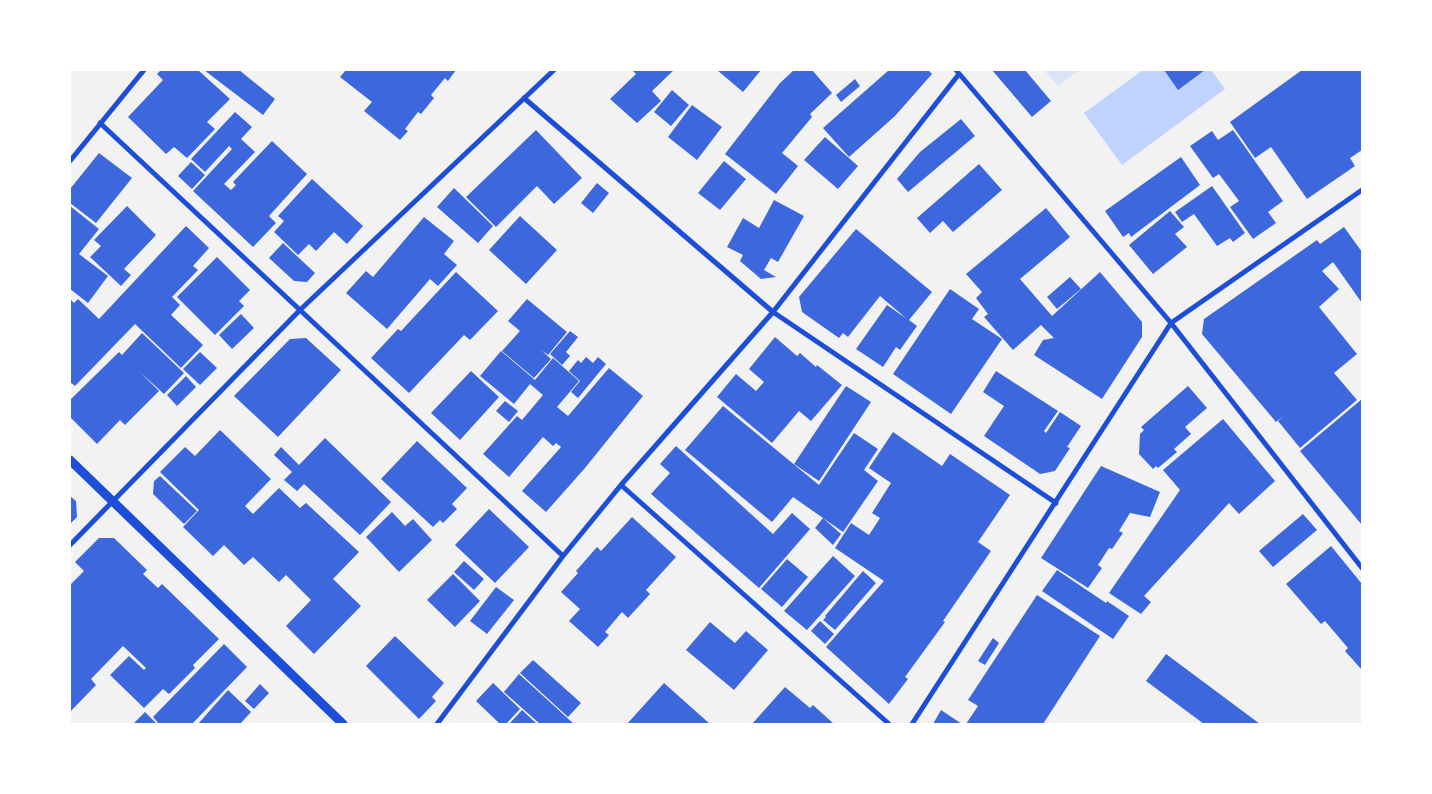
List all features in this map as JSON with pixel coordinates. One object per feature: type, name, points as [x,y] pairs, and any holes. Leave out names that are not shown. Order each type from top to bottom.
[{"type":"street","points":[[70,161],[144,70]]},
{"type":"street","points":[[70,545],[300,310],[554,70]]},
{"type":"street","points":[[437,724],[563,556],[621,485],[773,312],[957,72],[1171,323],[1362,568]]},
{"type":"street","points":[[524,98],[773,312],[1056,503]]},
{"type":"street","points":[[100,123],[563,556]]},
{"type":"street","points":[[912,724],[1171,323],[1362,190]]},
{"type":"street","points":[[70,460],[343,724]]},
{"type":"street","points":[[621,485],[890,724]]},
{"type":"shaded area","points":[[1044,70],[1080,70],[1058,86]]},
{"type":"water","points":[[1143,70],[1211,70],[1225,89],[1122,165],[1084,113]]},
{"type":"building","points":[[161,70],[198,70],[230,99],[207,122],[215,129],[187,158],[174,147],[166,154],[128,117],[163,80],[157,74]]},
{"type":"building","points":[[204,70],[239,70],[275,99],[263,115]]},
{"type":"building","points":[[346,70],[456,70],[448,81],[445,78],[431,95],[434,98],[421,114],[418,112],[405,129],[408,131],[400,140],[364,111],[372,102],[340,77]]},
{"type":"building","points":[[632,70],[674,70],[652,91],[661,101],[637,123],[610,99],[636,74]]},
{"type":"building","points":[[717,70],[761,70],[743,92]]},
{"type":"building","points":[[794,70],[812,70],[832,93],[810,114],[812,117],[782,153],[798,166],[776,194],[725,154],[780,83]]},
{"type":"building","points":[[889,70],[928,70],[932,74],[895,116],[849,157],[823,128]]},
{"type":"building","points":[[992,70],[1025,70],[1051,101],[1032,117]]},
{"type":"building","points":[[1164,70],[1205,70],[1178,90]]},
{"type":"building","points":[[1302,70],[1362,70],[1362,150],[1350,158],[1355,166],[1307,199],[1271,147],[1255,158],[1230,122]]},
{"type":"building","points":[[855,79],[860,86],[841,102],[836,95]]},
{"type":"building","points":[[672,90],[689,105],[671,126],[654,112]]},
{"type":"building","points":[[692,105],[722,127],[697,160],[668,137]]},
{"type":"building","points":[[235,112],[252,127],[241,139],[255,152],[224,184],[231,190],[236,185],[233,182],[272,141],[307,174],[269,216],[276,223],[253,247],[193,191],[232,149],[229,146],[205,172],[191,159]]},
{"type":"building","points":[[961,119],[975,136],[908,192],[897,179],[920,152]]},
{"type":"building","points":[[536,130],[582,178],[554,204],[537,186],[496,227],[466,197]]},
{"type":"building","points":[[1233,130],[1283,201],[1268,212],[1276,223],[1253,239],[1230,207],[1239,201],[1219,174],[1213,178],[1190,146],[1212,131],[1218,140]]},
{"type":"building","points":[[825,137],[858,166],[838,189],[804,160]]},
{"type":"building","points":[[99,153],[132,178],[96,223],[70,203],[70,189]]},
{"type":"building","points":[[1181,157],[1200,185],[1131,237],[1129,233],[1123,237],[1105,211]]},
{"type":"building","points":[[724,161],[746,179],[720,210],[698,193]]},
{"type":"building","points":[[191,162],[205,175],[192,189],[178,176]]},
{"type":"building","points":[[979,164],[1002,190],[953,232],[943,221],[930,233],[917,218]]},
{"type":"building","points":[[312,179],[363,226],[347,244],[334,232],[316,251],[309,244],[298,255],[274,232],[284,221],[278,216]]},
{"type":"building","points":[[597,183],[609,193],[593,213],[581,203]]},
{"type":"building","points":[[1212,186],[1245,233],[1233,242],[1230,238],[1217,246],[1194,214],[1182,222],[1175,212]]},
{"type":"building","points":[[454,188],[493,226],[478,243],[437,207]]},
{"type":"building","points":[[774,200],[804,216],[778,262],[771,258],[764,270],[776,277],[761,279],[740,261],[743,255],[727,247],[743,218],[759,228]]},
{"type":"building","points":[[70,206],[99,229],[79,254],[108,276],[88,303],[70,289]]},
{"type":"building","points":[[127,206],[156,235],[124,269],[131,275],[121,286],[90,257],[101,246],[94,240]]},
{"type":"building","points":[[1046,208],[1070,237],[1020,279],[1052,316],[1100,272],[1142,322],[1142,337],[1102,399],[1034,355],[1043,340],[1054,338],[1041,325],[1013,350],[984,317],[988,314],[976,298],[982,292],[966,274]]},
{"type":"building","points":[[1170,211],[1184,227],[1175,234],[1187,247],[1153,274],[1129,245]]},
{"type":"building","points":[[520,216],[557,250],[526,284],[489,250]]},
{"type":"building","points":[[424,217],[454,241],[444,254],[457,265],[438,286],[430,279],[387,329],[346,293],[366,271],[373,277]]},
{"type":"building","points":[[186,226],[209,248],[193,266],[198,270],[172,297],[180,305],[171,315],[203,345],[181,368],[135,324],[75,386],[70,382],[70,299],[74,303],[78,299],[99,319]]},
{"type":"building","points":[[1344,227],[1362,252],[1362,303],[1333,262],[1322,271],[1339,289],[1319,307],[1357,354],[1334,373],[1357,400],[1300,448],[1278,421],[1283,416],[1276,422],[1202,334],[1204,319],[1317,240],[1320,244]]},
{"type":"building","points":[[856,229],[932,292],[909,320],[917,326],[900,350],[896,347],[883,367],[856,349],[887,305],[907,319],[880,296],[848,337],[843,333],[839,338],[802,312],[799,297]]},
{"type":"building","points":[[283,243],[315,273],[307,282],[294,281],[269,258]]},
{"type":"building","points":[[217,257],[250,290],[239,301],[244,306],[215,335],[177,297]]},
{"type":"building","points":[[456,272],[498,311],[470,340],[464,335],[409,393],[371,358],[398,329],[401,331]]},
{"type":"building","points":[[1070,277],[1081,289],[1057,309],[1047,297]]},
{"type":"building","points":[[950,289],[979,309],[972,319],[1002,339],[951,414],[893,374]]},
{"type":"building","points":[[527,299],[567,332],[548,355],[541,350],[551,359],[534,378],[502,351],[520,331],[508,321]]},
{"type":"building","points":[[241,314],[254,328],[232,349],[219,335]]},
{"type":"building","points":[[570,331],[578,337],[566,352],[570,356],[562,365],[550,354]]},
{"type":"building","points":[[142,333],[184,373],[164,394],[140,372],[159,391],[125,425],[120,420],[97,444],[70,417],[70,400],[119,352],[122,355]]},
{"type":"building","points":[[775,337],[797,356],[800,353],[842,385],[811,421],[799,411],[772,443],[717,397],[736,374],[756,391],[764,382],[749,369]]},
{"type":"building","points":[[306,338],[341,370],[278,437],[234,396],[290,339]]},
{"type":"building","points":[[501,351],[535,380],[553,358],[579,381],[557,407],[568,416],[609,368],[643,396],[585,468],[546,512],[522,491],[561,447],[556,443],[553,446],[543,437],[509,477],[483,454],[517,416],[522,420],[543,395],[530,384],[514,404],[480,376]]},
{"type":"building","points":[[200,352],[217,368],[200,385],[183,369]]},
{"type":"building","points":[[586,357],[593,363],[598,357],[606,364],[578,398],[571,392],[580,381],[569,371],[578,360],[581,363]]},
{"type":"building","points":[[471,371],[499,397],[460,440],[431,413]]},
{"type":"building","points":[[996,371],[1058,411],[1044,431],[1046,433],[1060,412],[1081,426],[1067,447],[1070,448],[1055,471],[1040,474],[984,436],[1004,406],[983,392]]},
{"type":"building","points":[[186,376],[196,387],[177,406],[167,395]]},
{"type":"building","points":[[846,386],[871,402],[819,481],[794,464]]},
{"type":"building","points":[[1188,386],[1207,408],[1185,427],[1191,434],[1174,449],[1177,452],[1158,468],[1156,466],[1153,469],[1139,454],[1140,434],[1144,430],[1141,427]]},
{"type":"building","points":[[1362,399],[1362,525],[1300,451]]},
{"type":"building","points":[[505,401],[518,411],[509,422],[496,411]]},
{"type":"building","points":[[723,406],[819,485],[854,433],[878,449],[864,470],[878,481],[843,532],[793,497],[772,522],[685,450]]},
{"type":"building","points":[[1223,419],[1275,481],[1239,514],[1229,503],[1144,596],[1151,602],[1141,614],[1109,593],[1180,490],[1163,470]]},
{"type":"building","points":[[220,430],[271,479],[245,506],[253,514],[279,488],[300,508],[306,503],[359,552],[333,579],[361,606],[314,654],[286,626],[311,600],[286,575],[279,582],[253,557],[244,565],[224,545],[213,556],[183,527],[199,510],[160,472],[185,447],[195,456]]},
{"type":"building","points":[[893,432],[942,466],[950,454],[1010,495],[978,542],[991,551],[943,621],[945,622],[905,677],[908,679],[889,704],[826,647],[884,581],[835,548],[851,523],[869,535],[880,518],[872,513],[891,483],[869,468]]},
{"type":"building","points":[[325,438],[391,502],[360,535],[304,484],[297,491],[284,480],[292,472],[274,455],[281,447],[299,465]]},
{"type":"building","points":[[417,441],[467,488],[452,504],[457,509],[443,523],[440,520],[433,527],[381,479]]},
{"type":"building","points":[[676,446],[773,534],[792,513],[810,529],[759,588],[651,494],[670,473],[660,464]]},
{"type":"building","points":[[1101,466],[1160,492],[1150,517],[1130,513],[1119,531],[1123,533],[1112,549],[1109,548],[1098,565],[1102,568],[1088,588],[1041,558]]},
{"type":"building","points":[[160,476],[197,511],[184,524],[153,494],[154,481]]},
{"type":"building","points":[[70,496],[76,501],[77,517],[70,524]]},
{"type":"building","points":[[489,509],[529,547],[495,583],[455,545]]},
{"type":"building","points":[[392,512],[405,526],[413,519],[432,540],[399,572],[366,537]]},
{"type":"building","points":[[1303,514],[1317,530],[1273,567],[1259,551]]},
{"type":"building","points":[[632,517],[676,557],[646,590],[650,594],[628,618],[622,612],[605,632],[609,635],[598,647],[569,621],[580,609],[561,592],[597,547],[601,551]]},
{"type":"building","points":[[823,518],[841,534],[833,545],[815,528]]},
{"type":"building","points":[[99,538],[114,538],[147,570],[143,574],[158,588],[162,584],[219,639],[193,665],[195,668],[169,694],[163,689],[144,708],[110,675],[129,656],[144,670],[146,668],[123,646],[91,679],[96,685],[70,712],[70,585],[84,571],[75,562]]},
{"type":"building","points":[[1331,546],[1362,584],[1362,670],[1345,651],[1348,648],[1325,621],[1321,624],[1286,584]]},
{"type":"building","points":[[833,556],[855,576],[807,630],[784,611]]},
{"type":"building","points":[[787,559],[808,577],[782,607],[761,589]]},
{"type":"building","points":[[464,561],[484,579],[474,590],[454,572]]},
{"type":"building","points":[[1057,570],[1129,616],[1113,639],[1042,591]]},
{"type":"building","points":[[863,571],[876,583],[835,630],[823,620]]},
{"type":"building","points":[[453,574],[480,601],[455,627],[427,600]]},
{"type":"building","points":[[496,587],[514,600],[487,634],[470,621]]},
{"type":"building","points":[[1037,595],[1100,636],[1043,724],[966,724],[978,706],[968,700]]},
{"type":"building","points":[[820,621],[834,634],[825,644],[811,631]]},
{"type":"building","points":[[710,622],[735,643],[746,631],[768,650],[734,690],[686,650]]},
{"type":"building","points":[[395,636],[444,683],[432,697],[436,701],[419,719],[366,666]]},
{"type":"building","points":[[993,638],[999,643],[985,665],[978,661]]},
{"type":"building","points":[[224,644],[247,667],[192,724],[159,724],[153,717]]},
{"type":"building","points":[[1166,654],[1260,724],[1204,724],[1146,681]]},
{"type":"building","points":[[533,660],[581,703],[568,717],[520,673]]},
{"type":"building","points":[[519,674],[574,724],[540,724],[504,692]]},
{"type":"building","points":[[493,683],[520,709],[506,724],[500,724],[476,701]]},
{"type":"building","points":[[664,683],[710,724],[627,724]]},
{"type":"building","points":[[260,684],[269,693],[254,709],[245,701]]},
{"type":"building","points":[[785,687],[810,708],[813,705],[834,724],[752,724]]},
{"type":"building","points":[[228,690],[251,712],[240,724],[198,724]]},
{"type":"building","points":[[522,710],[537,724],[509,724]]},
{"type":"building","points":[[941,710],[962,724],[933,724]]},
{"type":"building","points":[[145,712],[157,724],[133,724]]}]
